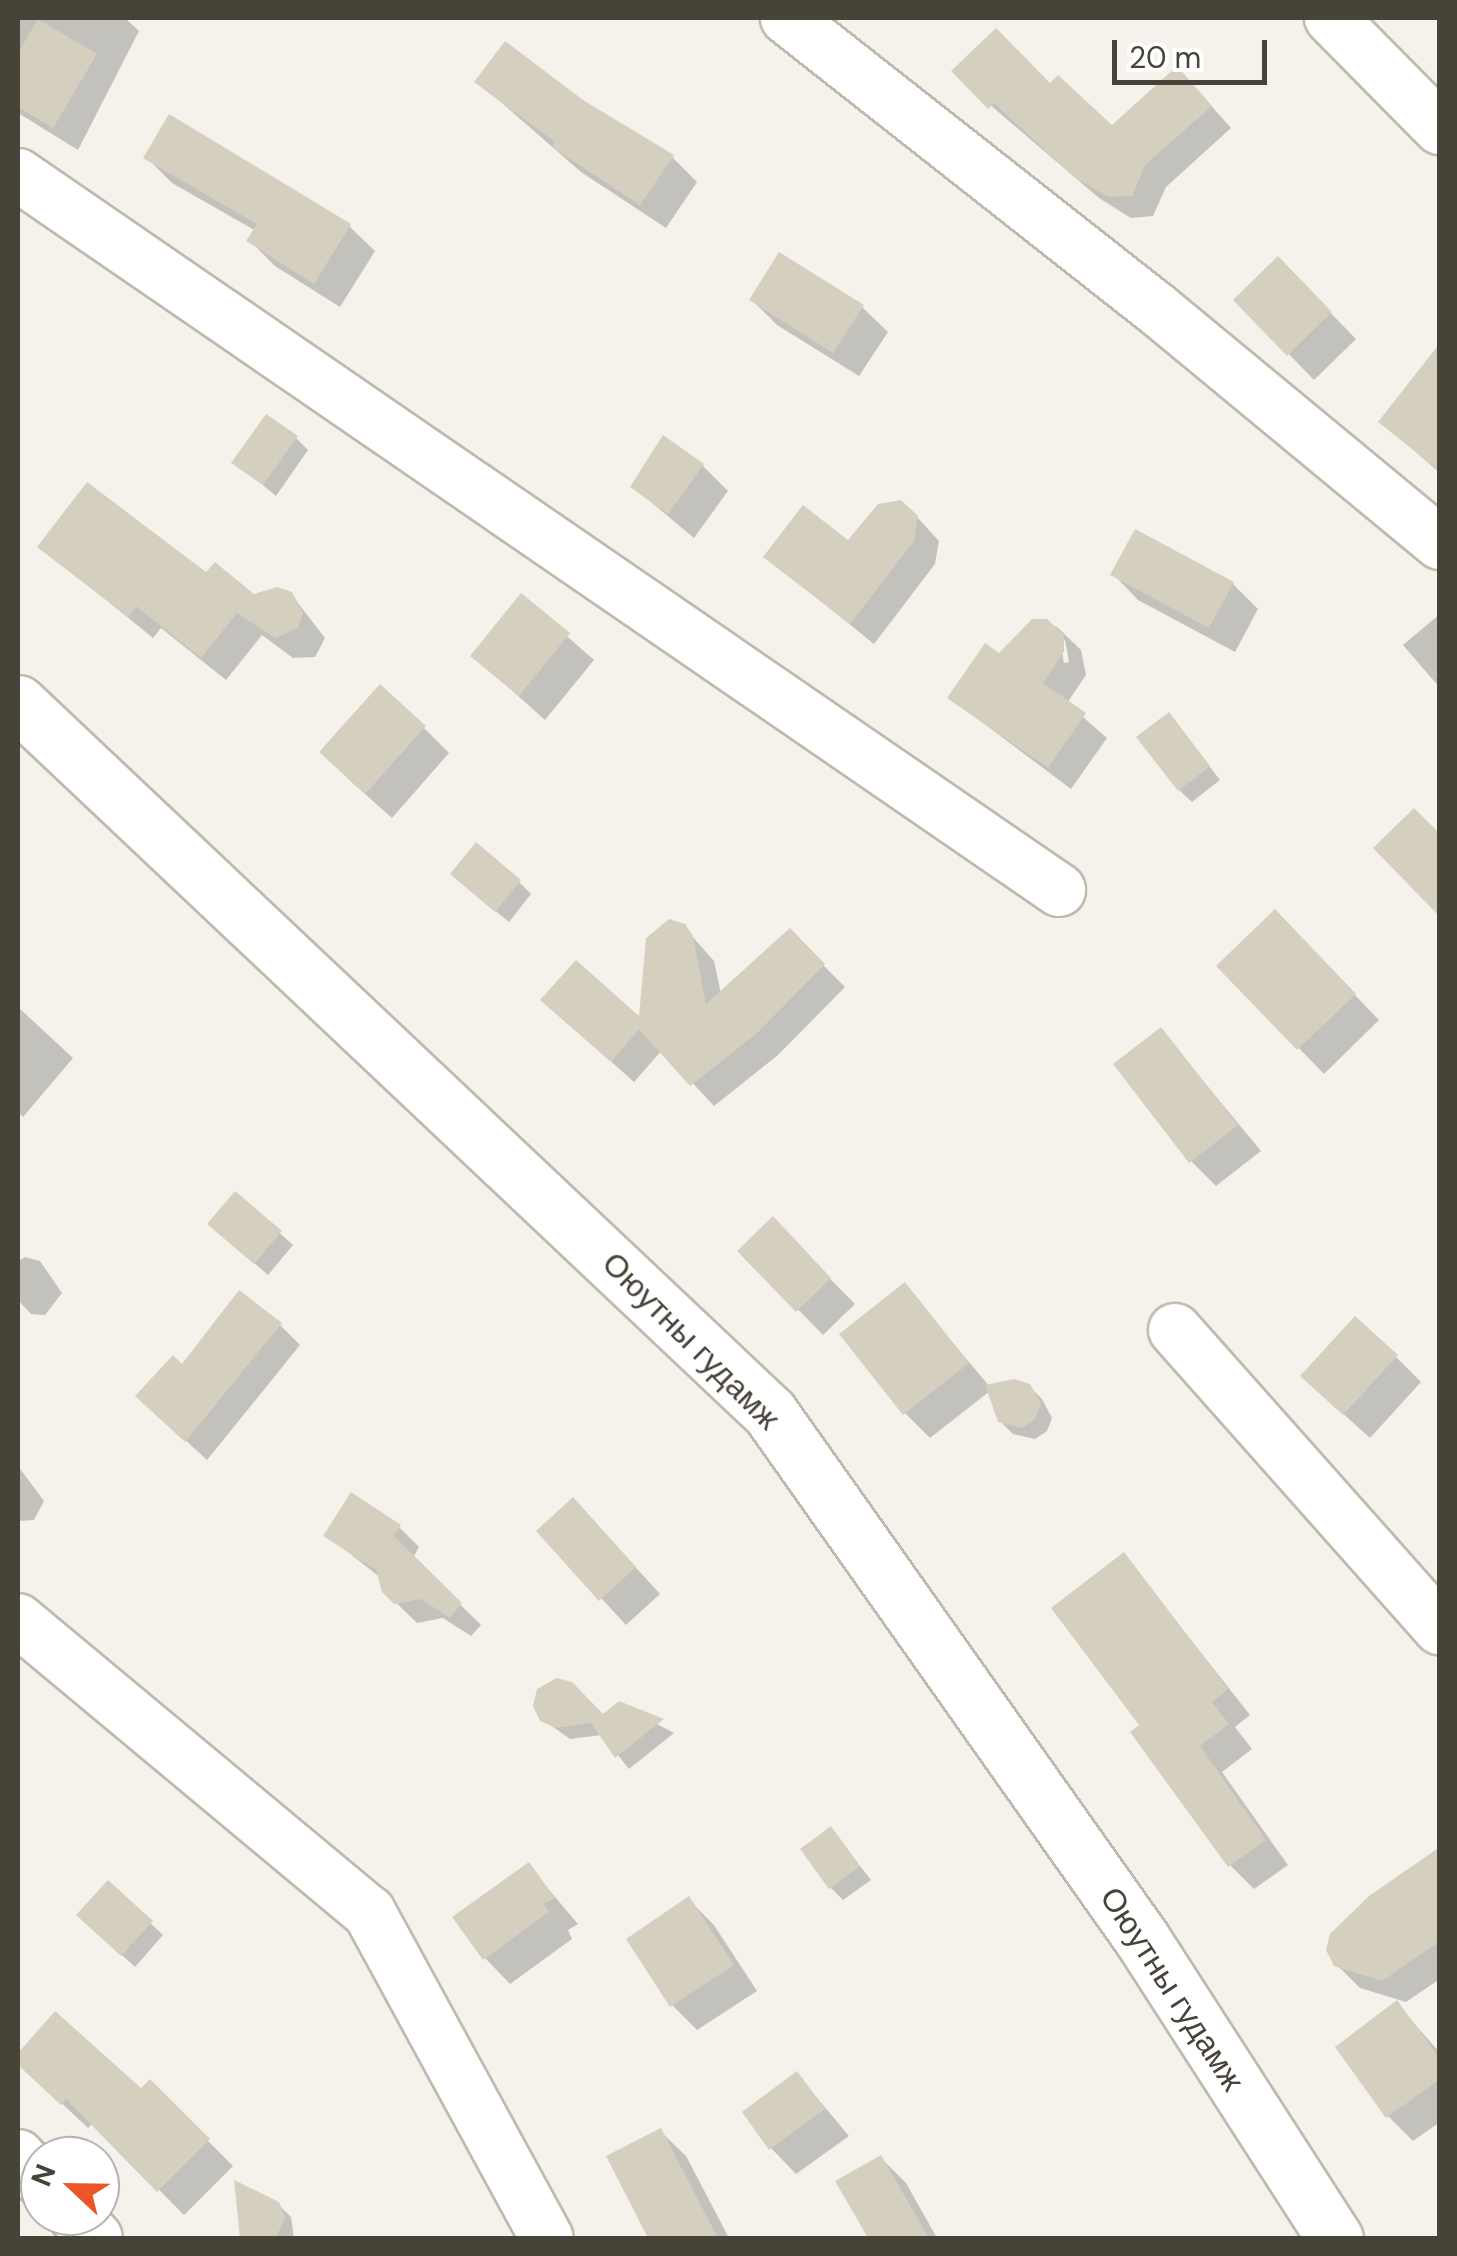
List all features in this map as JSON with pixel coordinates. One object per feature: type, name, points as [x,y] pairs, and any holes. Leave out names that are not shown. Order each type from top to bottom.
[{"type":"street","points":[[788,18],[1440,544]]},
{"type":"street","points":[[1330,18],[1440,128]]},
{"type":"street","points":[[18,175],[1059,890]]},
{"type":"street","name":"Оюутны гудамж","points":[[18,703],[770,1412],[1142,1940],[1335,2238]]},
{"type":"street","points":[[1176,1330],[1440,1628]]},
{"type":"street","points":[[18,1620],[369,1912],[547,2238]]},
{"type":"building","points":[[38,19],[97,54],[53,128],[18,107],[18,53]]},
{"type":"building","points":[[996,28],[1050,83],[1058,75],[1112,125],[1177,66],[1212,106],[1145,165],[1132,196],[1108,197],[1074,177],[994,103],[988,109],[951,71]]},
{"type":"building","points":[[505,41],[583,100],[674,155],[640,205],[552,147],[555,142],[474,82]]},
{"type":"building","points":[[169,114],[351,224],[314,284],[246,241],[257,224],[143,158]]},
{"type":"building","points":[[779,252],[864,305],[833,353],[749,300]]},
{"type":"building","points":[[1278,256],[1332,312],[1287,356],[1233,300]]},
{"type":"building","points":[[1440,343],[1440,471],[1378,422]]},
{"type":"building","points":[[266,414],[298,436],[263,485],[231,463]]},
{"type":"building","points":[[663,435],[704,464],[668,514],[630,487]]},
{"type":"building","points":[[87,482],[206,572],[215,562],[254,594],[277,587],[292,592],[303,613],[298,628],[275,638],[237,613],[201,658],[136,606],[128,617],[37,547]]},
{"type":"building","points":[[901,500],[918,516],[914,541],[850,624],[763,557],[803,505],[848,540],[878,504]]},
{"type":"building","points":[[1135,529],[1234,582],[1209,628],[1110,575]]},
{"type":"building","points":[[521,593],[570,633],[519,696],[470,656]]},
{"type":"building","points":[[1032,619],[1047,619],[1064,635],[1064,651],[1043,683],[1086,713],[1048,768],[947,698],[985,643],[999,653]]},
{"type":"building","points":[[380,684],[426,726],[365,794],[319,752]]},
{"type":"building","points":[[1169,712],[1210,766],[1178,791],[1136,737]]},
{"type":"building","points":[[1414,808],[1440,834],[1440,917],[1373,848]]},
{"type":"building","points":[[476,842],[521,880],[495,912],[450,874]]},
{"type":"building","points":[[1275,909],[1356,994],[1297,1050],[1216,966]]},
{"type":"building","points":[[669,919],[685,924],[693,936],[706,1004],[790,928],[825,964],[756,1034],[690,1086],[639,1029],[611,1062],[540,1000],[576,960],[639,1016],[646,938]]},
{"type":"building","points":[[1161,1027],[1238,1125],[1189,1163],[1113,1064]]},
{"type":"building","points":[[235,1191],[282,1231],[254,1264],[207,1224]]},
{"type":"building","points":[[773,1216],[831,1278],[796,1312],[737,1251]]},
{"type":"building","points":[[905,1282],[969,1363],[903,1415],[839,1334]]},
{"type":"building","points":[[239,1290],[282,1323],[185,1442],[135,1396],[173,1355],[182,1364]]},
{"type":"building","points":[[1355,1316],[1398,1355],[1343,1415],[1300,1376]]},
{"type":"building","points":[[1014,1379],[1030,1384],[1041,1404],[1035,1419],[1022,1428],[998,1422],[985,1385]]},
{"type":"building","points":[[351,1492],[401,1525],[394,1536],[462,1603],[450,1618],[421,1599],[394,1604],[382,1592],[376,1570],[323,1536]]},
{"type":"building","points":[[573,1497],[636,1567],[599,1601],[536,1531]]},
{"type":"building","points":[[1124,1552],[1228,1689],[1212,1702],[1229,1724],[1200,1746],[1266,1840],[1228,1867],[1130,1732],[1139,1725],[1051,1608]]},
{"type":"building","points":[[557,1678],[572,1682],[603,1714],[619,1701],[664,1719],[615,1758],[591,1723],[556,1728],[540,1721],[533,1706],[537,1689]]},
{"type":"building","points":[[831,1826],[860,1866],[829,1889],[800,1849]]},
{"type":"building","points":[[1440,1847],[1440,1941],[1382,1981],[1334,1966],[1326,1950],[1330,1934],[1369,1896]]},
{"type":"building","points":[[529,1862],[555,1898],[544,1904],[549,1912],[483,1960],[452,1917]]},
{"type":"building","points":[[108,1880],[153,1921],[121,1956],[76,1915]]},
{"type":"building","points":[[689,1896],[734,1965],[670,2007],[626,1939]]},
{"type":"building","points":[[1397,2000],[1440,2059],[1440,2079],[1386,2118],[1335,2047]]},
{"type":"building","points":[[55,2011],[141,2088],[150,2079],[210,2139],[157,2192],[120,2154],[120,2136],[102,2136],[66,2099],[61,2105],[18,2065],[18,2053]]},
{"type":"building","points":[[797,2071],[825,2109],[769,2150],[742,2112]]},
{"type":"building","points":[[661,2128],[718,2238],[648,2238],[606,2156]]},
{"type":"building","points":[[881,2155],[929,2238],[868,2238],[835,2181]]},
{"type":"building","points":[[234,2180],[279,2202],[285,2217],[276,2238],[240,2238]]}]
